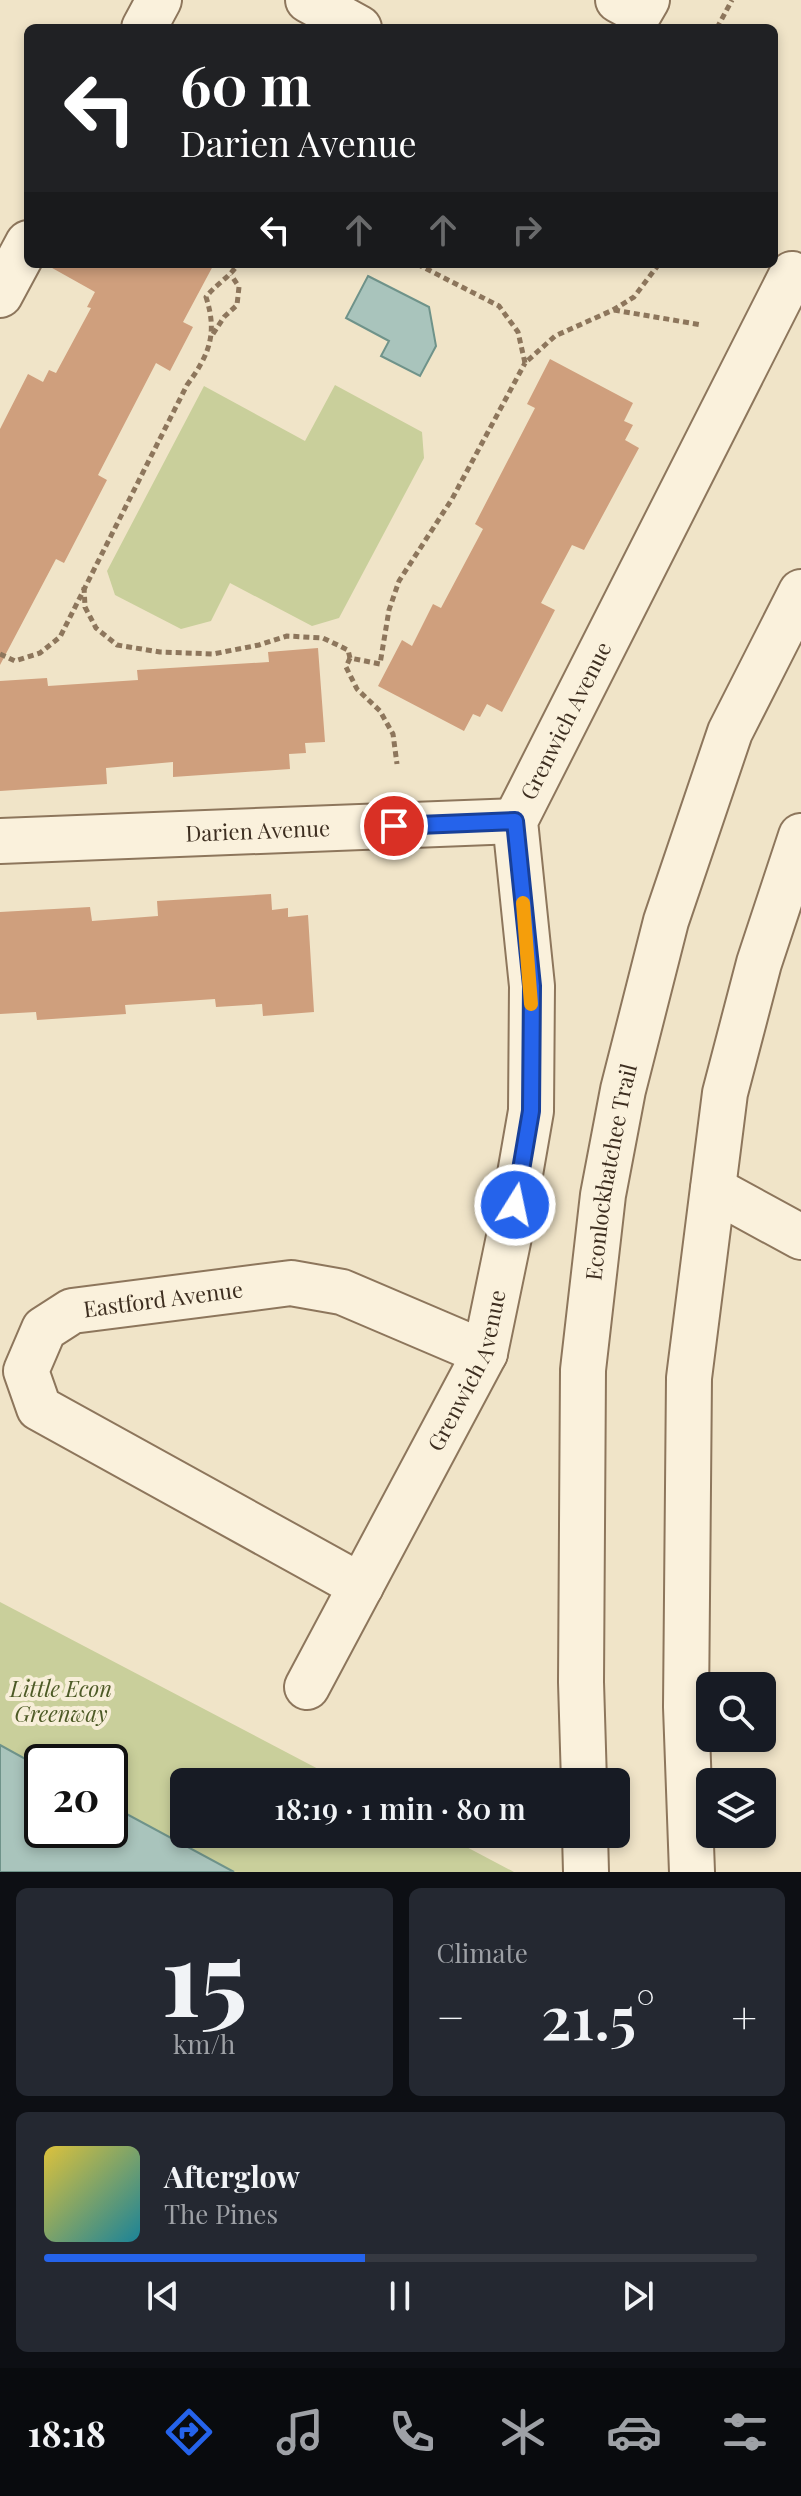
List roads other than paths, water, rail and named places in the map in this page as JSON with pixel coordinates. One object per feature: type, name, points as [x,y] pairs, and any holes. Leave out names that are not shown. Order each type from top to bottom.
[{"type":"street","points":[[146,24],[159,0]]},
{"type":"street","points":[[308,0],[352,24]]},
{"type":"street","points":[[618,0],[640,12],[647,0]]},
{"type":"street","points":[[0,295],[24,250]]},
{"type":"street","name":"Grenwich Avenue","points":[[307,1687],[485,1353],[531,1111],[532,986],[515,821],[789,271]]},
{"type":"street","name":"Econlockhatchee Trail","points":[[584,1768],[581,1682],[583,1370],[603,1195],[623,1090],[666,921],[730,732],[801,592]]},
{"type":"street","name":"Darien Avenue","points":[[0,841],[515,821]]},
{"type":"street","points":[[692,1872],[686,1707],[689,1378],[729,1079],[759,963],[801,836]]},
{"type":"street","points":[[713,1189],[801,1237]]},
{"type":"street","name":"Eastford Avenue","points":[[361,1586],[39,1408],[26,1371],[44,1329],[72,1311],[291,1283],[342,1292],[485,1353]]},
{"type":"street","points":[[585,1848],[586,1872]]},
{"type":"water","points":[[368,276],[429,307],[436,346],[420,376],[381,356],[389,341],[346,318]]},
{"type":"water","points":[[0,1745],[24,1758],[24,1848],[128,1848],[128,1815],[170,1837],[170,1848],[190,1848],[234,1872],[0,1872]]},
{"type":"park label","name":"Little Econ Greenway","points":[[61,1702]]}]
